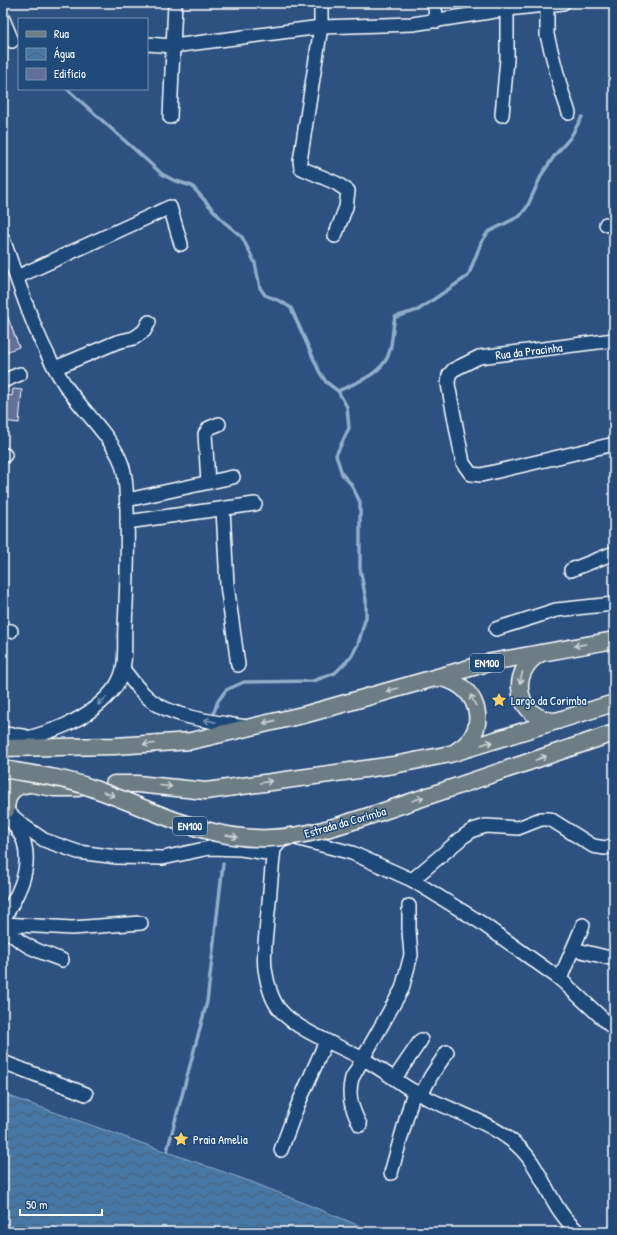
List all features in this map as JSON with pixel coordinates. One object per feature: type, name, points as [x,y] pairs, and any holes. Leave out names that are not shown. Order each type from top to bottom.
[{"type":"main road","name":"EN100","points":[[3,748],[115,746],[191,740],[307,714],[491,662],[614,640]]},
{"type":"main road","points":[[546,651],[531,659],[524,669],[520,680],[521,695],[527,708],[536,715],[547,720],[565,719]]},
{"type":"main road","points":[[429,679],[442,678],[459,684],[469,693],[476,706],[477,722],[473,734],[461,748],[450,754]]},
{"type":"main road","points":[[114,784],[150,785],[206,791],[387,766],[450,754],[614,703]]},
{"type":"main road","name":"Estrada da Corimba","points":[[3,768],[77,783],[187,825],[240,837],[268,838],[298,836],[326,830],[614,733]]},
{"type":"main road","points":[[3,779],[54,788],[78,788]]},
{"type":"main road","points":[[4,809],[7,798],[12,790],[21,785],[31,784]]},
{"type":"street","points":[[170,117],[175,3]]},
{"type":"street","points":[[321,3],[321,27],[311,99],[303,132],[300,166],[301,168],[336,183],[348,191],[346,207],[335,236]]},
{"type":"street","points":[[434,3],[437,21]]},
{"type":"street","points":[[148,44],[173,46],[321,27],[413,24],[437,21],[507,6],[563,3]]},
{"type":"street","points":[[547,4],[547,35],[569,113]]},
{"type":"street","points":[[502,115],[507,59],[507,6]]},
{"type":"street","points":[[3,18],[12,41]]},
{"type":"street","points":[[17,277],[170,207],[181,244]]},
{"type":"street","points":[[3,239],[40,338],[55,368],[65,385],[121,461],[126,479],[127,522],[127,578],[123,669],[116,685],[106,697],[88,713],[67,725],[34,737],[3,744]]},
{"type":"street","points":[[55,368],[117,342],[134,338],[144,331],[149,322]]},
{"type":"street","name":"Rua da Pracinha","points":[[614,340],[479,357],[459,367],[449,375],[448,384],[463,463],[471,474],[481,476],[614,444]]},
{"type":"street","points":[[3,382],[20,374]]},
{"type":"street","points":[[208,482],[205,434],[209,428],[220,424]]},
{"type":"street","points":[[126,500],[233,477]]},
{"type":"street","points":[[127,522],[255,504]]},
{"type":"street","points":[[223,509],[227,585],[238,665]]},
{"type":"street","points":[[571,570],[614,553]]},
{"type":"street","points":[[496,629],[556,610],[614,604]]},
{"type":"street","points":[[123,669],[145,696],[158,705],[199,718],[249,727]]},
{"type":"street","points":[[3,734],[115,746]]},
{"type":"street","points":[[4,809],[44,840],[78,852],[118,857],[163,858],[217,848],[241,849],[273,854]]},
{"type":"street","points":[[3,920],[17,897],[27,859],[23,840],[4,809]]},
{"type":"street","points":[[412,880],[464,836],[473,830],[486,826],[518,828],[541,819],[550,820],[593,846],[605,848],[614,845]]},
{"type":"street","points":[[579,1232],[571,1226],[555,1205],[544,1187],[538,1170],[530,1157],[512,1141],[495,1130],[418,1093],[363,1058],[326,1041],[289,1019],[280,1010],[270,989],[265,969],[265,950],[273,854],[277,844],[292,838],[352,853],[375,862],[412,880],[480,922],[560,979],[614,1028]]},
{"type":"street","points":[[360,1124],[352,1110],[349,1096],[352,1078],[402,989],[411,955],[409,906]]},
{"type":"street","points":[[3,925],[72,928],[141,923]]},
{"type":"street","points":[[3,925],[12,936],[25,946],[62,960]]},
{"type":"street","points":[[560,979],[583,925]]},
{"type":"street","points":[[572,949],[614,959]]},
{"type":"street","points":[[395,1078],[421,1040]]},
{"type":"street","points":[[282,1150],[297,1107],[326,1041]]},
{"type":"street","points":[[391,1173],[418,1093],[447,1052]]},
{"type":"street","points":[[3,1062],[86,1094]]},
{"type":"water","points":[[3,1094],[252,1182],[375,1232],[3,1232]]},
{"type":"building","points":[[4,307],[19,347],[3,353],[3,308]]},
{"type":"building","points":[[13,389],[22,390],[19,423],[3,421],[3,394],[12,396]]},
{"type":"waterway","points":[[68,90],[162,174],[173,180],[192,186],[223,221],[242,237],[255,263],[260,288],[265,295],[282,302],[291,308],[319,371],[326,382],[338,391],[347,407],[349,428],[336,455],[342,474],[351,484],[360,502],[360,568],[366,600],[366,617],[358,644],[351,657],[335,673],[313,681],[244,682],[226,690],[218,701],[214,712]]},
{"type":"waterway","points":[[338,391],[366,378],[384,363],[391,347],[395,317],[418,310],[468,276],[481,243],[488,232],[520,216],[527,207],[542,174],[555,155],[570,138],[582,117]]},
{"type":"waterway","points":[[167,1151],[207,1002],[223,864]]},
{"type":"place","name":"Largo da Corimba","points":[[499,700]]},
{"type":"place","name":"Praia Amelia","points":[[181,1139]]}]
